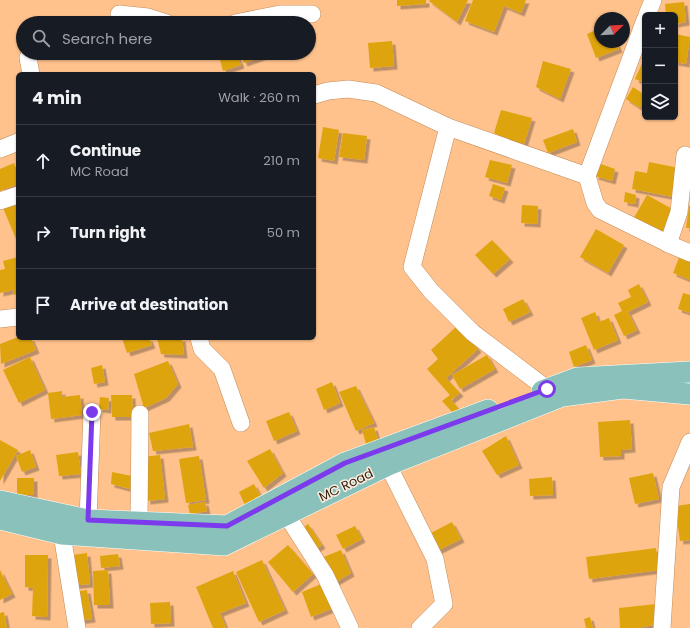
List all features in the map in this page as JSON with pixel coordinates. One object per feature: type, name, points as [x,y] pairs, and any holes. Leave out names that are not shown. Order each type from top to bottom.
[{"type":"main road","name":"MC Road","points":[[0,501],[88,520],[227,526],[345,463],[577,378],[690,372]]},
{"type":"main road","name":"MC Road","points":[[0,519],[62,534],[224,544],[388,465],[562,396],[624,388],[690,394]]},
{"type":"street","points":[[648,12],[653,0]]},
{"type":"street","points":[[118,12],[142,16]]},
{"type":"street","points":[[270,16],[280,14],[312,14]]},
{"type":"street","points":[[642,28],[588,176],[595,203],[600,210],[668,244],[690,253]]},
{"type":"street","points":[[28,60],[31,72]]},
{"type":"street","points":[[316,94],[328,91],[348,89],[376,93],[448,127],[588,176]]},
{"type":"street","points":[[448,127],[412,268],[431,291],[473,333],[547,389]]},
{"type":"street","points":[[0,149],[16,143]]},
{"type":"street","points":[[668,244],[679,212],[685,155]]},
{"type":"street","points":[[0,201],[16,195]]},
{"type":"street","points":[[0,319],[16,317]]},
{"type":"street","points":[[200,340],[202,349],[222,369],[241,423]]},
{"type":"street","points":[[88,520],[92,412]]},
{"type":"street","points":[[139,522],[140,414]]},
{"type":"street","points":[[662,628],[671,487],[690,442]]},
{"type":"street","points":[[388,465],[435,559],[444,604],[420,628]]},
{"type":"street","points":[[286,514],[325,575],[350,628]]},
{"type":"street","points":[[62,534],[77,628]]},
{"type":"building","points":[[397,0],[426,0],[426,4],[397,6]]},
{"type":"building","points":[[468,0],[457,22],[429,1]]},
{"type":"building","points":[[473,0],[526,0],[521,13],[504,6],[494,32],[465,21]]},
{"type":"building","points":[[684,2],[686,22],[678,23],[678,12],[666,12],[665,4]]},
{"type":"building","points":[[594,31],[594,48],[619,49],[596,58],[587,34]]},
{"type":"building","points":[[678,35],[690,37],[686,64],[678,63]]},
{"type":"building","points":[[392,41],[394,66],[370,68],[368,43]]},
{"type":"building","points":[[220,60],[239,60],[241,65],[223,71]]},
{"type":"building","points":[[243,60],[253,60],[244,63]]},
{"type":"building","points":[[543,61],[571,69],[560,99],[536,87]]},
{"type":"building","points":[[642,63],[642,82],[635,79]]},
{"type":"building","points":[[633,87],[642,93],[642,104],[640,108],[626,99]]},
{"type":"building","points":[[501,110],[532,118],[523,147],[494,133]]},
{"type":"building","points":[[323,127],[339,130],[334,161],[318,158]]},
{"type":"building","points":[[573,129],[577,142],[548,153],[543,140]]},
{"type":"building","points":[[343,133],[367,136],[364,160],[339,157]]},
{"type":"building","points":[[490,160],[512,165],[507,183],[485,177]]},
{"type":"building","points":[[649,162],[679,168],[673,197],[632,189],[635,171],[647,173]]},
{"type":"building","points":[[14,163],[16,168],[16,185],[0,191],[0,169]]},
{"type":"building","points":[[598,163],[615,169],[612,181],[595,176]]},
{"type":"building","points":[[493,184],[505,188],[501,200],[489,196]]},
{"type":"building","points":[[625,192],[636,195],[635,204],[624,202]]},
{"type":"building","points":[[647,195],[676,211],[661,238],[632,221]]},
{"type":"building","points":[[16,199],[16,239],[1,203]]},
{"type":"building","points":[[522,205],[538,206],[537,224],[521,223]]},
{"type":"building","points":[[689,206],[690,228],[686,228]]},
{"type":"building","points":[[596,229],[624,245],[608,273],[580,257]]},
{"type":"building","points":[[492,240],[510,259],[493,274],[475,255]]},
{"type":"building","points":[[680,255],[690,259],[690,280],[673,273]]},
{"type":"building","points":[[16,258],[16,294],[14,295],[13,290],[0,293],[0,270],[5,269],[3,261]]},
{"type":"building","points":[[639,284],[648,302],[628,312],[637,330],[624,336],[614,315],[622,311],[618,303],[631,297],[628,290]]},
{"type":"building","points":[[683,293],[690,295],[690,313],[678,309]]},
{"type":"building","points":[[523,299],[530,312],[509,322],[503,309]]},
{"type":"building","points":[[595,312],[599,322],[609,318],[618,340],[594,350],[581,318]]},
{"type":"building","points":[[457,326],[478,349],[446,378],[460,393],[451,400],[459,409],[454,414],[442,401],[450,395],[427,369],[438,359],[431,350]]},
{"type":"building","points":[[16,338],[16,340],[32,340],[36,350],[1,364],[0,344]]},
{"type":"building","points":[[123,340],[150,340],[152,345],[127,353]]},
{"type":"building","points":[[158,340],[182,340],[184,355],[161,354]]},
{"type":"building","points":[[586,345],[592,360],[574,367],[569,352]]},
{"type":"building","points":[[487,355],[495,369],[460,389],[452,375]]},
{"type":"building","points":[[30,357],[45,390],[19,403],[3,370]]},
{"type":"building","points":[[168,361],[178,384],[166,398],[144,408],[134,374]]},
{"type":"building","points":[[102,365],[105,382],[94,384],[91,368]]},
{"type":"building","points":[[332,382],[340,403],[324,410],[316,389]]},
{"type":"building","points":[[356,386],[374,423],[356,431],[339,392]]},
{"type":"building","points":[[62,391],[62,397],[80,395],[82,415],[51,419],[48,393]]},
{"type":"building","points":[[111,395],[132,395],[133,417],[112,417]]},
{"type":"building","points":[[100,397],[109,398],[108,410],[99,409]]},
{"type":"building","points":[[289,412],[297,431],[274,441],[266,421]]},
{"type":"building","points":[[630,420],[632,449],[621,450],[621,456],[600,457],[598,422]]},
{"type":"building","points":[[189,424],[193,447],[153,451],[149,433]]},
{"type":"building","points":[[374,427],[378,440],[366,444],[362,430]]},
{"type":"building","points":[[506,436],[519,465],[497,475],[482,451]]},
{"type":"building","points":[[0,440],[18,450],[0,481]]},
{"type":"building","points":[[270,449],[283,473],[264,488],[247,461]]},
{"type":"building","points":[[30,450],[36,467],[22,472],[16,456]]},
{"type":"building","points":[[78,452],[81,474],[59,476],[56,455]]},
{"type":"building","points":[[160,455],[165,499],[147,501],[142,457]]},
{"type":"building","points":[[199,456],[206,500],[186,503],[179,459]]},
{"type":"building","points":[[112,472],[132,476],[134,490],[111,484]]},
{"type":"building","points":[[653,473],[659,499],[635,504],[629,478]]},
{"type":"building","points":[[552,477],[553,495],[530,496],[529,479]]},
{"type":"building","points":[[17,478],[34,478],[34,495],[17,495]]},
{"type":"building","points":[[254,484],[261,497],[245,505],[239,492]]},
{"type":"building","points":[[205,502],[207,511],[190,514],[188,505]]},
{"type":"building","points":[[690,504],[690,540],[680,541],[675,506]]},
{"type":"building","points":[[452,522],[461,539],[435,552],[427,535]]},
{"type":"building","points":[[308,524],[322,545],[313,551],[299,531]]},
{"type":"building","points":[[355,526],[362,539],[343,549],[336,535]]},
{"type":"building","points":[[288,545],[313,574],[293,592],[268,562]]},
{"type":"building","points":[[656,548],[659,570],[589,579],[586,557]]},
{"type":"building","points":[[341,550],[351,573],[334,583],[321,558]]},
{"type":"building","points":[[87,553],[90,584],[68,586],[65,556]]},
{"type":"building","points":[[118,554],[120,566],[101,568],[100,556]]},
{"type":"building","points":[[25,555],[48,555],[47,617],[32,616],[33,588],[25,587]]},
{"type":"building","points":[[262,560],[285,610],[259,622],[236,572]]},
{"type":"building","points":[[0,570],[12,594],[0,600]]},
{"type":"building","points":[[108,570],[110,605],[94,605],[93,571]]},
{"type":"building","points":[[233,571],[246,603],[220,613],[226,628],[213,628],[196,587]]},
{"type":"building","points":[[326,582],[336,607],[311,617],[302,592]]},
{"type":"building","points":[[87,590],[92,619],[69,622],[64,593]]},
{"type":"building","points":[[170,602],[171,623],[151,624],[150,603]]},
{"type":"building","points":[[656,604],[653,625],[639,628],[620,628],[619,608]]},
{"type":"building","points":[[4,612],[7,628],[0,628],[0,613]]},
{"type":"building","points":[[590,617],[593,628],[586,628],[584,619]]},
{"type":"route","points":[[92,412],[88,520],[227,526],[345,463],[547,389]]}]
